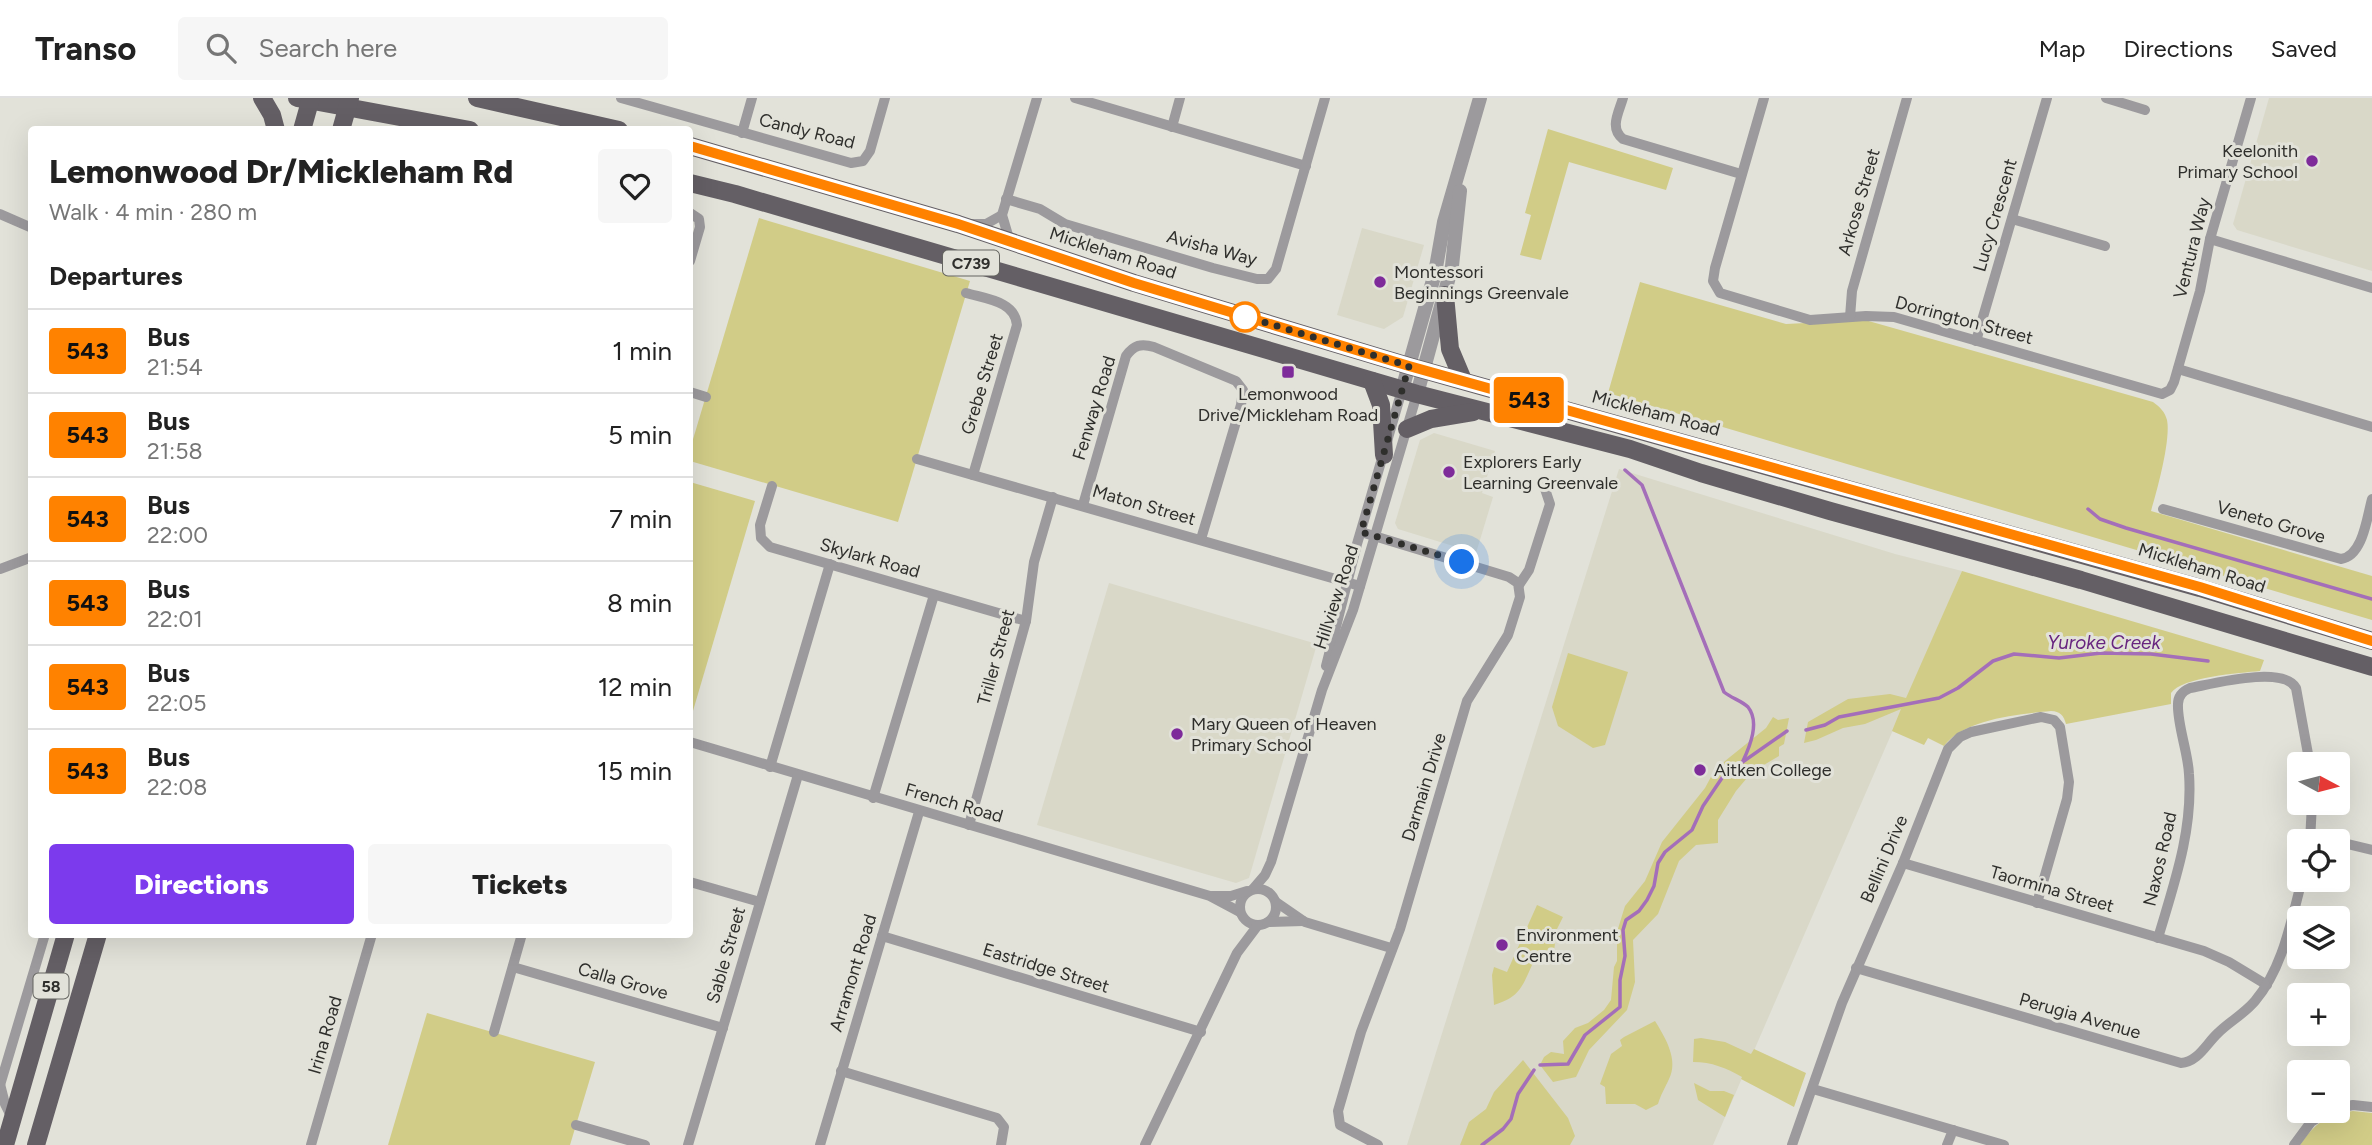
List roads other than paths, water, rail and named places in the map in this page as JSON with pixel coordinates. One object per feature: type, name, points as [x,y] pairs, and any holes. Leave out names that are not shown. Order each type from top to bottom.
[{"type":"main road","points":[[262,98],[275,126]]},
{"type":"main road","points":[[477,98],[601,126]]},
{"type":"main road","points":[[303,126],[306,99],[349,103],[453,126]]},
{"type":"main road","points":[[342,126],[349,103]]},
{"type":"main road","name":"Mickleham Road","points":[[693,147],[958,224],[1134,283],[1416,367],[2200,587],[2372,641]]},
{"type":"main road","name":"C739","points":[[693,184],[1409,392],[1630,449],[1830,511],[2081,580],[2372,667]]},
{"type":"main road","points":[[1445,295],[1450,349],[1463,380]]},
{"type":"main road","points":[[1372,381],[1381,405],[1384,455]]},
{"type":"main road","points":[[1407,429],[1431,419],[1480,411]]},
{"type":"main road","name":"58","points":[[5,1145],[65,938]]},
{"type":"main road","name":"58","points":[[36,1145],[97,938]]},
{"type":"street","name":"Candy Road","points":[[621,98],[852,163],[863,160],[870,151],[885,98]]},
{"type":"street","points":[[742,133],[752,98]]},
{"type":"street","points":[[1010,242],[1002,215],[1037,98]]},
{"type":"street","points":[[1075,98],[1306,166]]},
{"type":"street","points":[[1172,127],[1180,98]]},
{"type":"street","name":"Avisha Way","points":[[1006,199],[1040,209],[1065,224],[1213,268],[1264,280],[1271,277],[1276,269],[1325,98]]},
{"type":"street","points":[[1409,392],[1436,273],[1444,222],[1480,98]]},
{"type":"street","points":[[1623,98],[1616,122],[1617,134],[1628,141],[1741,174],[1764,98]]},
{"type":"street","name":"Arkose Street","points":[[1850,317],[1852,291],[1907,98]]},
{"type":"street","name":"Lucy Crescent","points":[[1976,341],[2047,98]]},
{"type":"street","points":[[2106,98],[2145,110]]},
{"type":"street","name":"Ventura Way","points":[[2154,392],[2162,394],[2170,390],[2178,369],[2200,291],[2210,239],[2250,98]]},
{"type":"street","points":[[1416,367],[1445,295],[1455,248],[1462,162]]},
{"type":"street","name":"Dorrington Street","points":[[1741,174],[1713,276],[1714,285],[1721,294],[1810,320],[1894,317],[2154,392]]},
{"type":"street","points":[[0,215],[28,226]]},
{"type":"street","points":[[693,215],[699,219],[700,227],[693,251]]},
{"type":"street","points":[[958,224],[982,225],[1002,215]]},
{"type":"street","points":[[2012,219],[2105,246]]},
{"type":"street","points":[[2210,239],[2372,288]]},
{"type":"street","name":"Grebe Street","points":[[966,293],[1006,305],[1013,310],[1017,325],[972,475]]},
{"type":"street","name":"Fenway Road","points":[[1083,505],[1126,356],[1133,347],[1143,343],[1154,346],[1236,381],[1243,390],[1243,398],[1201,539]]},
{"type":"street","points":[[2178,369],[2372,427]]},
{"type":"street","name":"Hillview Road","points":[[1250,890],[1265,875],[1271,862],[1322,690],[1349,623],[1407,429],[1409,392]]},
{"type":"street","name":"Hillview Road","points":[[1322,690],[1361,532],[1384,455],[1409,392]]},
{"type":"street","points":[[693,394],[706,397]]},
{"type":"street","name":"Maton Street","points":[[917,459],[1360,586]]},
{"type":"street","name":"Skylark Road","points":[[772,485],[760,525],[761,538],[770,547],[1026,621]]},
{"type":"street","name":"Darmain Drive","points":[[1378,1145],[1340,1125],[1338,1111],[1361,1032],[1400,929],[1470,695],[1508,635],[1520,597],[1519,585],[1529,570],[1550,504],[1545,486]]},
{"type":"street","name":"Triller Street","points":[[969,825],[1026,621],[1034,562],[1053,497]]},
{"type":"street","name":"Veneto Grove","points":[[2163,509],[2341,559],[2351,556],[2356,549],[2372,499]]},
{"type":"street","points":[[1361,532],[1508,577],[1519,585]]},
{"type":"street","points":[[0,569],[28,558]]},
{"type":"street","points":[[770,767],[830,564]]},
{"type":"street","points":[[873,798],[934,595]]},
{"type":"street","name":"Naxos Road","points":[[2158,938],[2188,828],[2189,765],[2178,706],[2182,693],[2190,688],[2245,678],[2290,680],[2296,688],[2308,752]]},
{"type":"street","name":"Bellini Drive","points":[[1792,1145],[1833,1024],[1903,863],[1945,755],[1960,737],[1982,729],[2041,717],[2054,720],[2060,727],[2069,787],[2037,902]]},
{"type":"street","name":"French Road","points":[[693,743],[1210,896],[1241,915]]},
{"type":"street","name":"Sable Street","points":[[688,1145],[798,775]]},
{"type":"street","name":"Arramont Road","points":[[820,1145],[919,812]]},
{"type":"street","points":[[2350,846],[2372,850]]},
{"type":"street","name":"Hillview Road","points":[[1271,862],[1272,897]]},
{"type":"street","name":"Taormina Street","points":[[1903,863],[2216,956],[2267,985]]},
{"type":"street","points":[[693,883],[760,902]]},
{"type":"street","points":[[1237,953],[1240,900],[1250,890],[1264,889],[1306,922]]},
{"type":"street","name":"French Road","points":[[1210,896],[1231,896],[1250,890]]},
{"type":"street","points":[[2267,985],[2279,961],[2299,892]]},
{"type":"street","points":[[1145,1145],[1237,953],[1275,913],[1272,897]]},
{"type":"street","points":[[1241,915],[1252,924],[1306,922],[1391,948]]},
{"type":"street","name":"Eastridge Street","points":[[882,936],[1201,1032]]},
{"type":"street","points":[[12,1118],[0,1084],[44,938]]},
{"type":"street","name":"Irina Road","points":[[311,1145],[371,938]]},
{"type":"street","points":[[494,1032],[521,938]]},
{"type":"street","name":"Calla Grove","points":[[513,967],[723,1028]]},
{"type":"street","name":"Perugia Avenue","points":[[1856,968],[2181,1063],[2194,1060],[2267,985]]},
{"type":"street","points":[[841,1071],[997,1118],[1004,1127],[1001,1145]]},
{"type":"street","points":[[1813,1089],[2004,1145]]},
{"type":"street","points":[[2350,1106],[2372,1107]]},
{"type":"street","points":[[2294,1145],[2310,1123]]},
{"type":"street","points":[[576,1125],[641,1145]]},
{"type":"street","points":[[1947,1145],[1954,1130]]},
{"type":"waterway","points":[[1625,470],[1642,485],[1724,692],[1746,705],[1752,713],[1753,734],[1743,761]]},
{"type":"waterway","points":[[2088,509],[2100,519],[2126,528],[2372,599]]},
{"type":"waterway","name":"Yuroke Creek","points":[[1806,730],[1825,725],[1839,717],[1939,698],[1958,688],[1993,661],[2014,654],[2059,658],[2101,653],[2151,654],[2208,661]]},
{"type":"waterway","name":"Yuroke Creek","points":[[1540,1065],[1568,1064],[1585,1035],[1620,1007],[1620,980],[1625,956],[1623,930],[1626,920],[1639,911],[1647,900],[1654,886],[1658,863],[1665,852],[1692,830],[1703,806],[1724,775],[1787,731]]},
{"type":"waterway","points":[[1482,1145],[1503,1129],[1511,1119],[1518,1094],[1534,1070]]},
{"type":"place","name":"Keelonith Primary School","points":[[2312,161]]},
{"type":"place","name":"Montessori Beginnings Greenvale","points":[[1380,282]]},
{"type":"place","name":"Lemonwood Drive/Mickleham Road","points":[[1288,372]]},
{"type":"place","name":"Explorers Early Learning Greenvale","points":[[1449,472]]},
{"type":"place","name":"Mary Queen of Heaven Primary School","points":[[1177,734]]},
{"type":"place","name":"Aitken College","points":[[1700,770]]},
{"type":"place","name":"Environment Centre","points":[[1502,945]]}]
